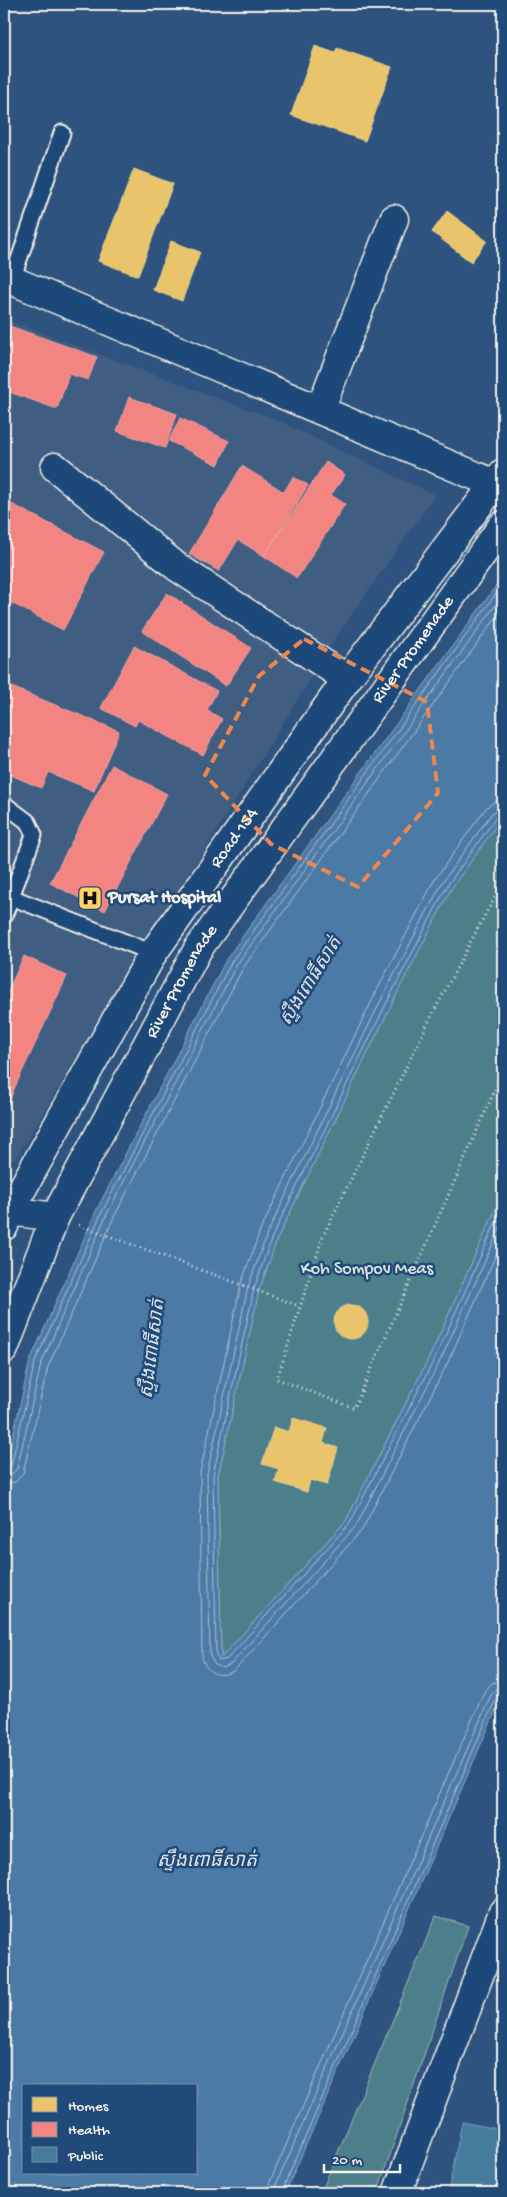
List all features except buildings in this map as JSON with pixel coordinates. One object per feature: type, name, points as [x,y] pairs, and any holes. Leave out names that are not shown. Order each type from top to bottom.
[{"type":"street","points":[[320,410],[394,219]]},
{"type":"street","points":[[8,278],[320,410],[499,478]]},
{"type":"street","points":[[55,467],[177,567],[347,679]]},
{"type":"street","name":"Road 154","points":[[6,1215],[153,953],[347,679],[499,478]]},
{"type":"street","name":"River Promenade","points":[[4,1349],[64,1220],[198,949],[503,525]]},
{"type":"street","points":[[6,1215],[64,1220]]},
{"type":"street","points":[[397,2193],[503,1912]]},
{"type":"lane","points":[[8,278],[62,133]]},
{"type":"lane","points":[[4,804],[28,822],[34,835],[7,896],[4,916]]},
{"type":"lane","points":[[7,896],[153,953]]},
{"type":"path","points":[[503,885],[487,911],[432,1016],[323,1236],[277,1378],[354,1408],[503,1072]]},
{"type":"path","points":[[64,1220],[300,1306]]},
{"type":"highlighted area","points":[[304,639],[427,702],[438,793],[358,887],[271,844],[205,775],[259,676]]},
{"type":"shaded area","name":"Pursat Hospital","points":[[4,319],[275,419],[435,495],[336,637],[15,1159],[4,1163]]},
{"type":"green space","name":"Koh Sompov Meas","points":[[503,816],[503,1193],[431,1354],[346,1521],[221,1658],[218,1476],[259,1291],[277,1239],[395,997],[451,889]]},
{"type":"green space","points":[[436,1916],[468,1926],[377,2193],[321,2193]]},
{"type":"water","name":"ស្ទឹងពោធិ៍សាត់","points":[[503,576],[503,816],[451,889],[395,997],[277,1239],[259,1291],[218,1476],[221,1658],[346,1521],[431,1354],[503,1193],[503,1694],[285,2193],[4,2193],[4,1475],[30,1361],[96,1211],[227,958]]},
{"type":"place","name":"Pursat Hospital","points":[[90,898]]}]
